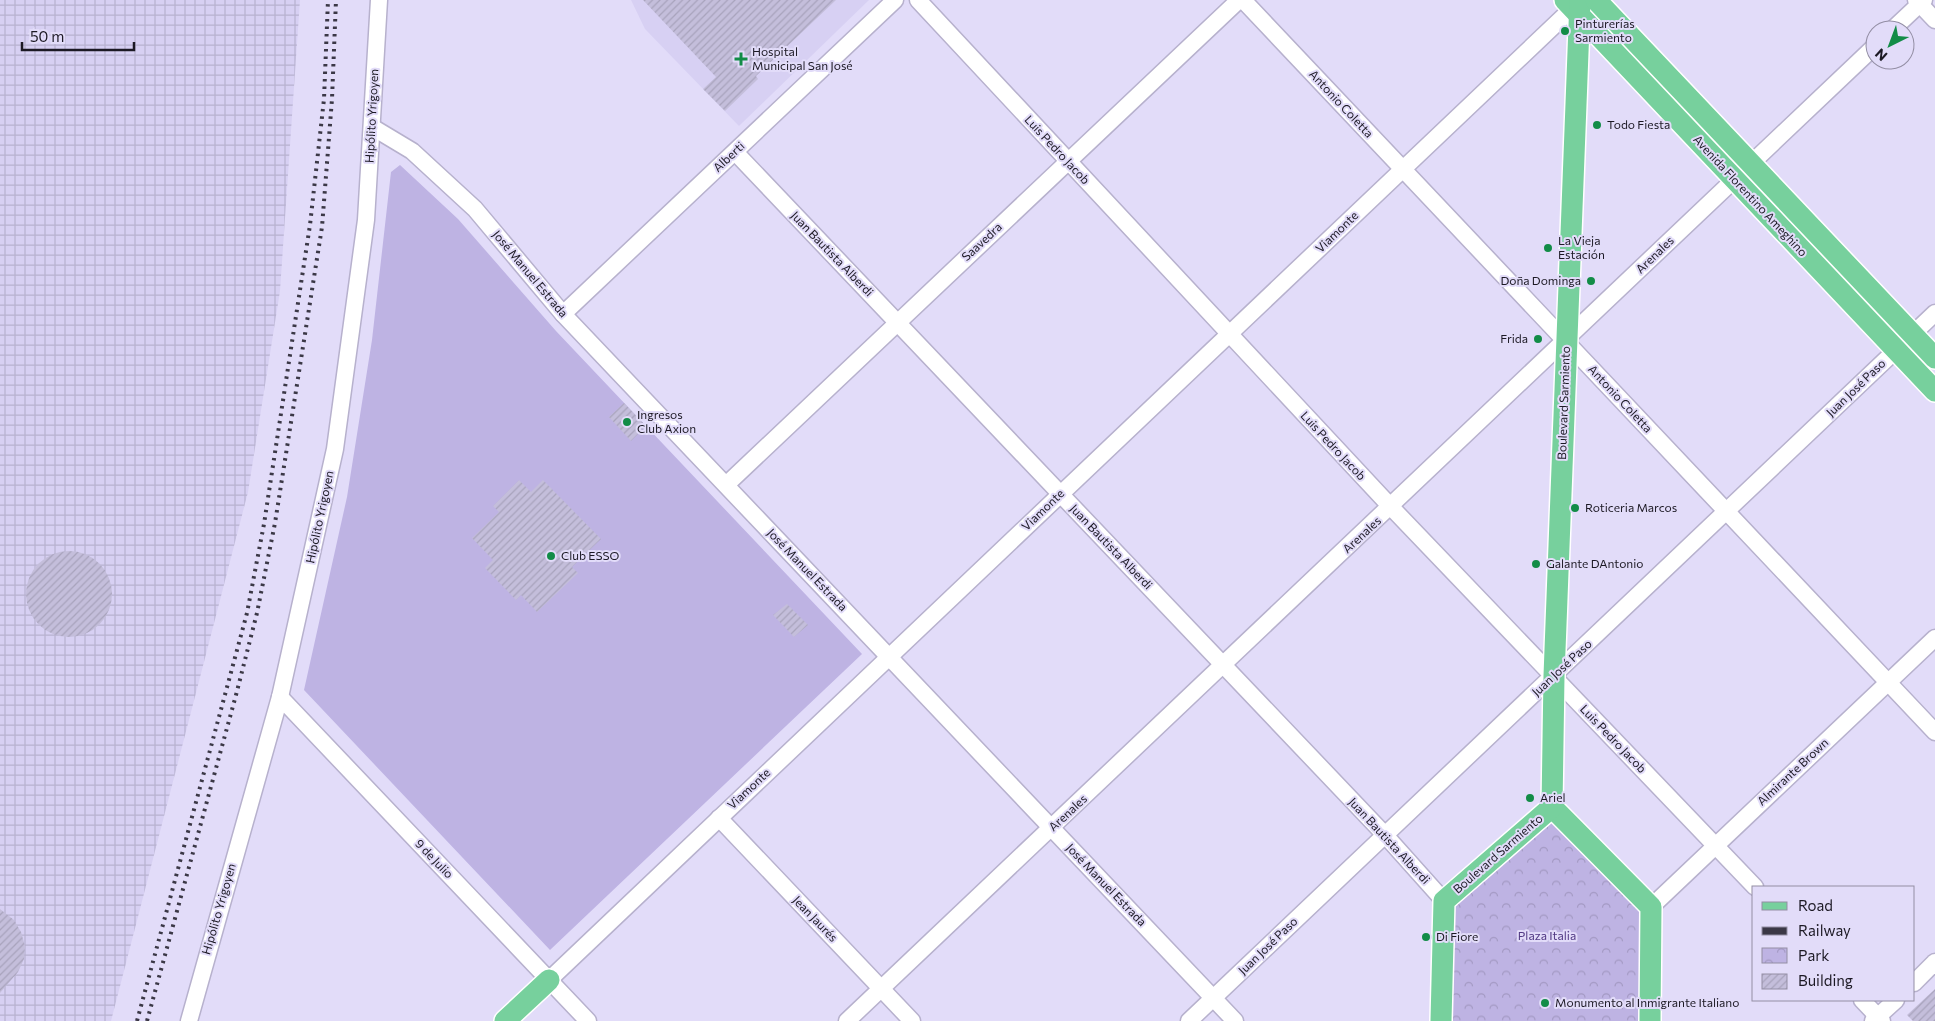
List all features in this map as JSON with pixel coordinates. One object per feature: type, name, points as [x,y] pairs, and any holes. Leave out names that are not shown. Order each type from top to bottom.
[{"type":"main road","name":"Avenida Florentino Ameghino","points":[[1596,0],[1935,358]]},
{"type":"main road","name":"Avenida Florentino Ameghino","points":[[1577,4],[1734,180],[1935,391]]},
{"type":"main road","name":"Boulevard Sarmiento","points":[[1577,4],[1554,676],[1552,807],[1651,906]]},
{"type":"main road","name":"Boulevard Sarmiento","points":[[1441,1021],[1444,901],[1552,807]]},
{"type":"main road","points":[[1650,1021],[1651,906]]},
{"type":"main road","name":"Viamonte","points":[[505,1021],[549,980]]},
{"type":"street","name":"Hipólito Yrigoyen","points":[[189,1021],[280,697],[335,449],[366,220],[379,0]]},
{"type":"street","name":"Alberti","points":[[563,314],[895,0]]},
{"type":"street","name":"Luis Pedro Jacob","points":[[918,0],[1391,507],[1753,886]]},
{"type":"street","name":"Saavedra","points":[[726,485],[1238,0]]},
{"type":"street","name":"Antonio Coletta","points":[[1243,0],[1935,732]]},
{"type":"street","points":[[1902,20],[1920,1],[1935,20]]},
{"type":"street","name":"Viamonte","points":[[549,980],[1577,4]]},
{"type":"street","name":"Arenales","points":[[848,1021],[1566,342],[1865,56]]},
{"type":"street","name":"José Manuel Estrada","points":[[372,127],[412,151],[475,209],[563,314],[1235,1021]]},
{"type":"street","name":"Juan Bautista Alberdi","points":[[735,152],[1385,835],[1444,901]]},
{"type":"street","name":"Juan José Paso","points":[[1189,1021],[1935,314]]},
{"type":"street","name":"Almirante Brown","points":[[1651,906],[1935,638]]},
{"type":"street","name":"9 de Julio","points":[[280,697],[588,1021]]},
{"type":"street","name":"Jean Jaurés","points":[[719,818],[912,1021]]},
{"type":"street","points":[[1915,982],[1935,962]]},
{"type":"street","points":[[1863,1001],[1878,1020],[1895,1001]]},
{"type":"shaded area","points":[[0,0],[300,0],[280,291],[248,492],[111,1021],[0,1021]]},
{"type":"shaded area","name":"Hospital Municipal San José","points":[[631,0],[869,0],[739,126],[645,29]]},
{"type":"green space","points":[[1597,14],[1735,159],[1734,162],[1731,163],[1593,18]]},
{"type":"green space","name":"Club ESSO","points":[[400,165],[458,219],[556,331],[862,654],[550,950],[304,690],[347,497],[372,340],[391,172]]},
{"type":"green space","points":[[1757,182],[1895,327],[1894,330],[1891,331],[1753,186]]},
{"type":"green space","name":"Plaza Italia","points":[[1553,822],[1641,913],[1640,1021],[1448,1021],[1451,905]]},
{"type":"building","name":"Hospital Municipal San José","points":[[643,0],[836,0],[756,76],[758,79],[725,111],[703,89],[716,77]]},
{"type":"building","name":"Ingresos Club Axion","points":[[624,403],[646,426],[631,441],[609,417]]},
{"type":"building","points":[[519,480],[531,492],[543,480],[601,539],[572,567],[578,573],[537,612],[521,595],[516,600],[485,568],[493,560],[472,538],[499,512],[493,506]]},
{"type":"building","points":[[69,551],[85,554],[93,558],[105,570],[109,578],[112,594],[109,610],[105,618],[93,630],[85,634],[69,637],[53,634],[45,630],[33,618],[29,610],[26,594],[29,578],[33,570],[45,558],[53,554]]},
{"type":"building","points":[[787,604],[808,625],[794,637],[773,615]]},
{"type":"building","points":[[0,909],[14,920],[21,932],[25,946],[24,959],[18,972],[0,993]]},
{"type":"building","points":[[1935,989],[1935,1021],[1913,1021],[1907,1015]]},
{"type":"railway","points":[[137,1021],[247,613],[264,524],[310,225],[324,99],[328,0]]},
{"type":"railway","points":[[147,1021],[236,695],[257,613],[275,523],[322,227],[332,99],[336,0]]},
{"type":"place","name":"Pinturerías Sarmiento","points":[[1565,31]]},
{"type":"place","name":"Hospital Municipal San José","points":[[741,59]]},
{"type":"place","name":"Todo Fiesta","points":[[1597,125]]},
{"type":"place","name":"La Vieja Estación","points":[[1548,248]]},
{"type":"place","name":"Doña Dominga","points":[[1591,281]]},
{"type":"place","name":"Frida","points":[[1538,339]]},
{"type":"place","name":"Ingresos Club Axion","points":[[627,422]]},
{"type":"place","name":"Roticeria Marcos","points":[[1575,508]]},
{"type":"place","name":"Club ESSO","points":[[551,556]]},
{"type":"place","name":"Galante DAntonio","points":[[1536,564]]},
{"type":"place","name":"Ariel","points":[[1530,798]]},
{"type":"place","name":"Di Fiore","points":[[1426,937]]},
{"type":"place","name":"Monumento al Inmigrante Italiano","points":[[1545,1003]]}]
